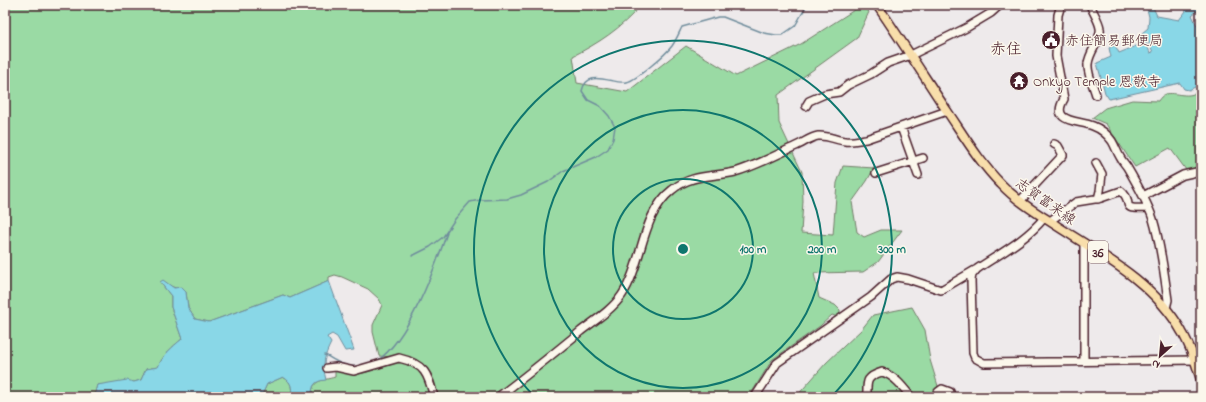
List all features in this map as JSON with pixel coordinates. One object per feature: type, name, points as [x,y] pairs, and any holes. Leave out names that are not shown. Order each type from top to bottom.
[{"type":"main road","name":"志賀富来線","points":[[877,5],[970,145],[994,176],[1020,201],[1084,243],[1142,284],[1166,308],[1182,332],[1195,360],[1201,380]]},
{"type":"street","points":[[806,106],[809,101],[825,94],[839,92],[848,85],[888,63],[911,55],[966,28],[991,13],[1000,5]]},
{"type":"street","points":[[1061,5],[1058,15],[1056,56],[1064,99],[1060,106],[1060,113],[1068,120],[1093,125],[1106,133],[1113,142],[1120,158],[1126,165],[1143,196],[1153,219],[1159,242],[1168,300],[1166,308]]},
{"type":"street","points":[[1090,5],[1100,27],[1100,35],[1092,50],[1088,62],[1088,68],[1096,95]]},
{"type":"street","points":[[498,397],[616,303],[633,274],[656,208],[665,196],[680,184],[700,176],[728,173],[743,169],[774,157],[814,138],[826,137],[854,141],[866,139],[948,111]]},
{"type":"street","points":[[901,127],[918,175]]},
{"type":"street","points":[[1020,201],[1063,155],[1058,146],[1054,144]]},
{"type":"street","points":[[876,174],[923,158]]},
{"type":"street","points":[[1096,163],[1102,174],[1098,198]]},
{"type":"street","points":[[1143,196],[1184,175],[1201,171]]},
{"type":"street","points":[[755,397],[777,363],[871,297],[890,279],[897,277],[908,279],[941,290],[977,269],[1021,240],[1047,219],[1076,202],[1098,198],[1121,191],[1124,193],[1129,207],[1132,209],[1148,208]]},
{"type":"street","points":[[1084,243],[1084,360]]},
{"type":"street","points":[[977,269],[972,275],[971,280],[973,356],[978,361],[984,363],[1027,363],[1084,360],[1195,360]]},
{"type":"street","points":[[327,368],[336,367],[354,371],[400,358],[405,359],[419,366],[425,371],[434,397]]},
{"type":"street","points":[[867,397],[867,380],[870,376],[882,372],[889,374],[911,397]]},
{"type":"street","points":[[938,397],[938,392],[942,389],[950,392],[950,397]]},
{"type":"green space","points":[[5,5],[675,5],[655,7],[640,6],[609,35],[573,56],[577,83],[627,92],[686,46],[736,76],[801,44],[862,5],[869,12],[857,38],[778,95],[779,123],[802,172],[803,201],[801,233],[833,235],[837,183],[843,166],[874,168],[852,202],[857,232],[864,237],[881,230],[902,230],[878,262],[863,272],[814,273],[819,298],[835,305],[840,310],[840,318],[832,315],[820,326],[772,360],[749,397],[435,397],[430,374],[407,358],[379,356],[373,332],[373,325],[382,305],[379,299],[368,289],[335,275],[329,277],[329,281],[290,298],[283,295],[209,322],[195,319],[188,308],[186,292],[160,282],[171,296],[171,307],[182,339],[162,359],[158,367],[146,369],[141,380],[97,385],[94,397],[5,397]]},
{"type":"green space","points":[[1201,90],[1201,175],[1195,177],[1189,174],[1170,148],[1135,167],[1106,124],[1092,118],[1105,108],[1132,100],[1158,101],[1164,95],[1190,95]]},
{"type":"green space","points":[[912,307],[925,330],[930,360],[938,386],[935,397],[796,397],[826,363],[861,330],[873,315]]},
{"type":"green space","points":[[400,362],[418,370],[427,384],[430,397],[312,397],[312,391],[315,384],[322,380],[335,377],[335,371],[360,374]]},
{"type":"green space","points":[[283,377],[290,383],[292,397],[261,397],[267,384]]},
{"type":"water","points":[[1146,5],[1155,5],[1153,7],[1157,16],[1179,20],[1186,11],[1185,5],[1201,5],[1201,8],[1192,15],[1197,26],[1201,25],[1201,84],[1189,90],[1184,89],[1180,83],[1109,99],[1105,93],[1097,63],[1111,57],[1109,48],[1115,45],[1119,53],[1146,42],[1150,53],[1153,52],[1142,33],[1148,28],[1149,17]]},
{"type":"water","points":[[163,280],[174,288],[181,287],[186,292],[188,308],[195,319],[209,322],[283,295],[290,298],[329,281],[354,350],[345,351],[337,337],[332,334],[327,337],[331,343],[324,361],[326,380],[319,381],[314,384],[312,389],[312,397],[292,397],[290,383],[283,377],[267,384],[261,397],[94,397],[97,385],[127,380],[134,382],[141,380],[146,369],[158,367],[168,352],[182,339],[171,307],[171,296],[160,282]]},
{"type":"waterway","points":[[412,256],[430,247],[443,237],[455,219],[470,202],[507,199],[521,195],[548,182],[563,171],[596,157],[608,149],[613,139],[615,127],[609,116],[600,106],[588,100],[582,91],[585,84],[589,80],[595,78],[627,82],[637,77],[669,50],[682,27],[718,17],[723,17],[764,33],[782,35],[795,26],[807,5]]},
{"type":"waterway","points":[[377,361],[389,351],[410,321],[428,284],[447,233]]},
{"type":"waterway","points":[[324,355],[349,366],[358,367]]},
{"type":"place","name":"赤住簡易郵便局","points":[[1051,40]]},
{"type":"place","name":"Onkyo Temple 恩敬寺","points":[[1019,81]]},
{"type":"district","name":"赤住","points":[[1006,48]]}]
